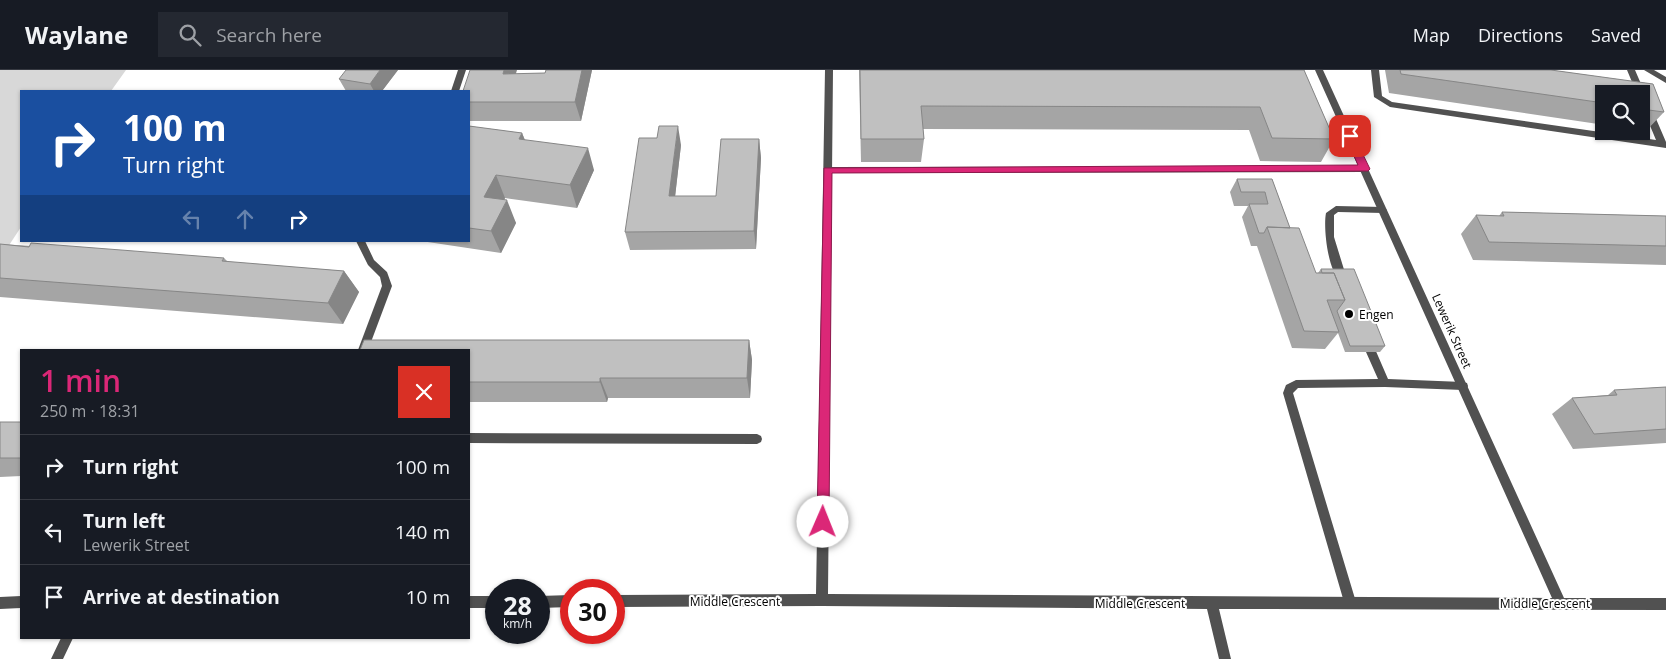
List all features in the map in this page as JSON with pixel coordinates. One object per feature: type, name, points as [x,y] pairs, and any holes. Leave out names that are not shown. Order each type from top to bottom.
[{"type":"street","points":[[455,90],[462,70]]},
{"type":"street","points":[[822,600],[830,70]]},
{"type":"street","name":"Lewerik Street","points":[[1319,70],[1560,603]]},
{"type":"street","points":[[1375,70],[1378,97],[1390,104],[1664,144]]},
{"type":"street","points":[[1631,70],[1637,85]]},
{"type":"street","points":[[1648,70],[1666,80]]},
{"type":"street","points":[[1650,114],[1664,144]]},
{"type":"street","points":[[828,170],[1365,169]]},
{"type":"street","points":[[1341,276],[1332,249],[1327,225],[1330,213],[1336,209],[1383,210]]},
{"type":"street","points":[[361,242],[371,262],[384,275],[387,286],[363,349]]},
{"type":"street","points":[[1371,352],[1385,384]]},
{"type":"street","points":[[1350,602],[1288,393],[1290,388],[1296,384],[1463,386]]},
{"type":"street","points":[[470,438],[757,439]]},
{"type":"street","name":"Middle Crescent","points":[[625,601],[822,600],[1666,604]]},
{"type":"street","points":[[0,602],[20,602]]},
{"type":"street","points":[[470,602],[485,602]]},
{"type":"street","points":[[1212,603],[1225,659]]},
{"type":"street","points":[[57,659],[67,639]]},
{"type":"shaded area","points":[[0,70],[126,70],[112,90],[20,90],[20,229],[0,259]]},
{"type":"building","points":[[346,70],[380,70],[370,84],[339,79]]},
{"type":"building","points":[[470,70],[504,70],[503,74],[545,73],[546,70],[582,70],[575,102],[470,102],[470,90],[463,90]]},
{"type":"building","points":[[860,70],[1304,70],[1334,139],[1272,138],[1260,107],[921,106],[924,139],[861,139]]},
{"type":"building","points":[[1400,70],[1551,70],[1653,84],[1664,112],[1650,110],[1650,85],[1595,85],[1595,102],[1401,74]]},
{"type":"building","points":[[470,126],[522,133],[519,139],[588,148],[570,185],[496,175],[484,197],[507,200],[491,231],[470,228]]},
{"type":"building","points":[[659,126],[678,126],[669,196],[716,196],[721,139],[759,139],[754,231],[625,232],[639,138],[657,138]]},
{"type":"building","points":[[1237,179],[1272,179],[1290,228],[1267,227],[1264,233],[1259,233],[1249,204],[1268,204],[1265,192],[1241,192]]},
{"type":"building","points":[[1502,212],[1666,216],[1666,246],[1489,242],[1476,215],[1504,216]]},
{"type":"building","points":[[1267,227],[1299,228],[1316,273],[1334,273],[1345,300],[1327,300],[1339,332],[1304,331]]},
{"type":"building","points":[[31,243],[224,258],[222,261],[344,271],[328,303],[0,278],[0,244],[29,247]]},
{"type":"building","points":[[1321,269],[1354,269],[1385,346],[1350,346],[1337,311],[1345,300],[1334,273],[1322,273]]},
{"type":"building","points":[[364,340],[749,340],[747,378],[600,378],[600,382],[470,382],[470,349],[360,349]]},
{"type":"building","points":[[1666,387],[1666,429],[1594,434],[1572,398],[1617,395],[1614,390]]},
{"type":"building","points":[[0,422],[20,422],[20,458],[0,458]]},
{"type":"place","name":"Engen","points":[[1349,314]]},
{"type":"route","points":[[823,522],[828,170],[1365,169],[1350,136]]}]
